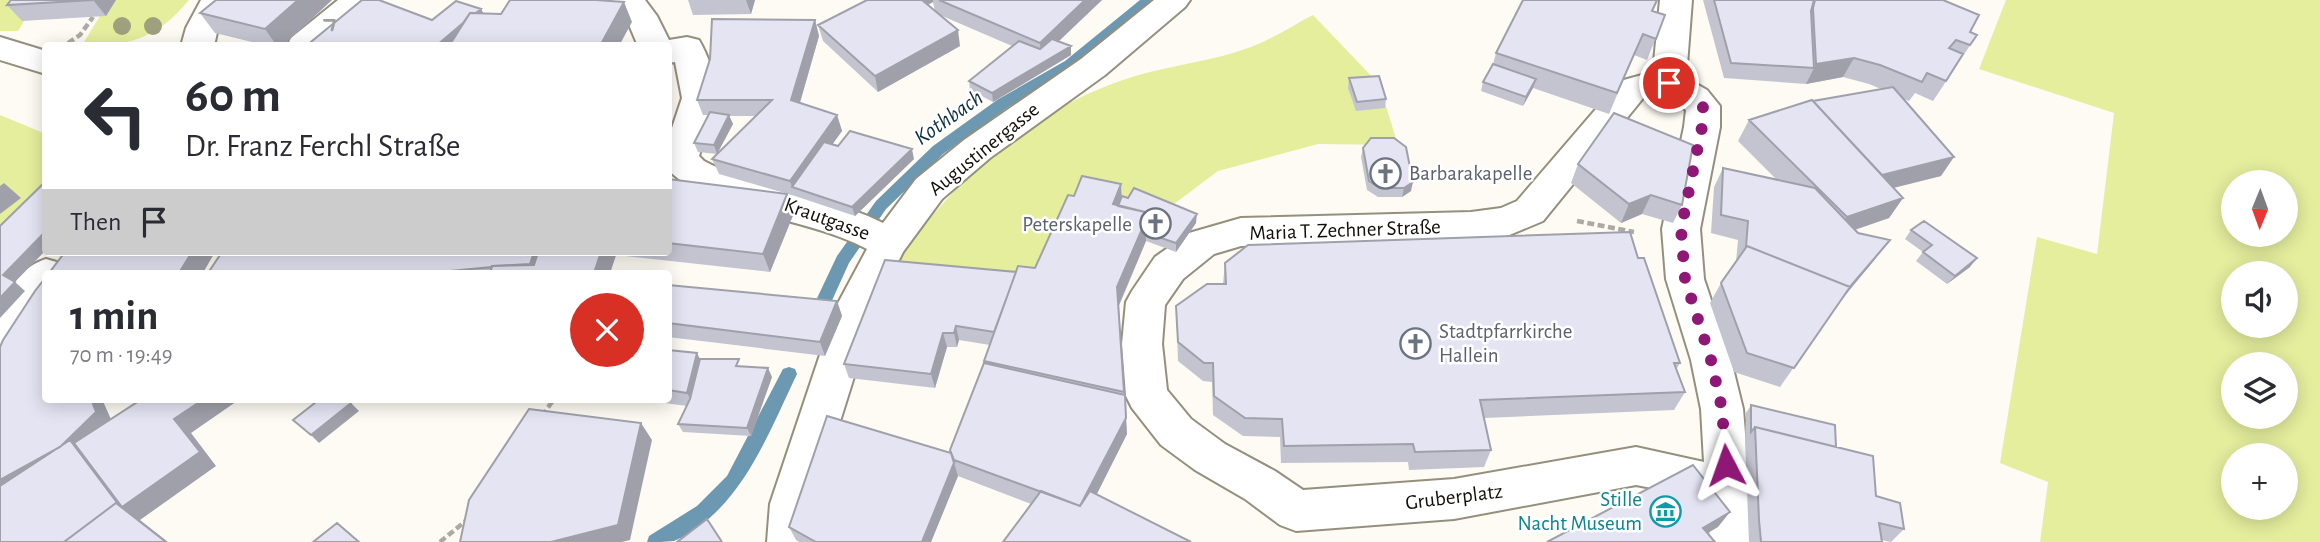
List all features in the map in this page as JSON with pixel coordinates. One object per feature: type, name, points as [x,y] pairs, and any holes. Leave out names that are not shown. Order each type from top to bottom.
[{"type":"street","points":[[198,42],[202,28],[217,0]]},
{"type":"street","points":[[308,42],[358,0]]},
{"type":"street","points":[[627,0],[665,42]]},
{"type":"street","name":"Augustinergasse","points":[[789,542],[792,504],[856,307],[871,234],[976,149],[1093,67],[1174,0]]},
{"type":"street","points":[[1676,0],[1669,83],[1688,91],[1703,106],[1702,127],[1681,229],[1685,279],[1711,360],[1722,409],[1732,542]]},
{"type":"street","points":[[0,48],[42,62]]},
{"type":"street","name":"Krautgasse","points":[[672,50],[696,76],[699,98],[680,160],[687,169],[709,181],[871,234]]},
{"type":"street","name":"Maria T. Zechner Straße","points":[[1299,526],[1260,485],[1210,457],[1176,432],[1147,396],[1142,344],[1146,302],[1169,268],[1202,243],[1241,232],[1471,226],[1507,222],[1530,211],[1632,89],[1650,83],[1669,83]]},
{"type":"street","points":[[50,270],[62,256]]},
{"type":"street","points":[[0,341],[42,278]]},
{"type":"street","name":"Gruberplatz","points":[[1299,526],[1636,466],[1692,477]]},
{"type":"path","points":[[70,42],[80,35],[93,17]]},
{"type":"path","points":[[539,421],[551,403]]},
{"type":"path","points":[[440,542],[470,517]]},
{"type":"green space","points":[[0,0],[37,0],[18,31],[0,31]]},
{"type":"green space","points":[[116,0],[189,0],[167,23],[132,41],[84,42],[100,16],[106,16]]},
{"type":"green space","points":[[2006,0],[2320,0],[2320,542],[2040,542],[2048,482],[2000,463],[2037,237],[2097,254],[2114,113],[1979,69]]},
{"type":"green space","points":[[1313,15],[1379,84],[1398,145],[1318,144],[1218,171],[1166,210],[1038,289],[889,275],[912,242],[964,181],[993,154],[1059,109],[1094,91],[1132,77],[1251,47]]},
{"type":"green space","points":[[0,115],[42,132],[42,203],[0,245]]},
{"type":"building","points":[[11,0],[93,0],[7,5]]},
{"type":"building","points":[[216,0],[298,0],[265,29],[200,13]]},
{"type":"building","points":[[362,0],[379,0],[432,20],[456,1],[481,9],[470,13],[463,23],[441,42],[311,42]]},
{"type":"building","points":[[510,0],[624,2],[602,42],[452,42],[470,13],[501,14]]},
{"type":"building","points":[[867,0],[922,0],[958,30],[875,76],[818,25]]},
{"type":"building","points":[[939,0],[1085,0],[1040,43]]},
{"type":"building","points":[[1523,0],[1657,0],[1652,11],[1665,15],[1656,39],[1643,34],[1617,93],[1496,53]]},
{"type":"building","points":[[1714,0],[1814,0],[1811,11],[1814,68],[1731,63]]},
{"type":"building","points":[[1815,0],[1943,0],[1979,15],[1970,32],[1977,35],[1970,45],[1956,40],[1949,48],[1963,54],[1946,81],[1927,73],[1922,82],[1854,58],[1816,64],[1813,8]]},
{"type":"building","points":[[712,19],[815,20],[791,100],[837,115],[790,181],[712,159],[772,100],[697,100],[710,59]]},
{"type":"building","points":[[1052,39],[1071,46],[992,93],[969,81],[1019,41],[1040,49]]},
{"type":"building","points":[[1493,64],[1536,79],[1526,97],[1483,82]]},
{"type":"building","points":[[1379,76],[1386,99],[1357,102],[1349,78]]},
{"type":"building","points":[[1893,87],[1954,157],[1882,175],[1813,101]]},
{"type":"building","points":[[1812,100],[1903,198],[1847,217],[1749,120]]},
{"type":"building","points":[[710,112],[729,115],[714,145],[694,143]]},
{"type":"building","points":[[1614,113],[1693,145],[1682,205],[1651,195],[1629,204],[1578,164]]},
{"type":"building","points":[[850,131],[912,149],[852,207],[792,187],[824,142],[838,146]]},
{"type":"building","name":"Barbarakapelle","points":[[1371,138],[1394,138],[1406,147],[1413,182],[1404,188],[1380,188],[1369,181],[1363,148]]},
{"type":"building","points":[[1723,168],[1815,188],[1858,233],[1890,240],[1850,287],[1746,247],[1748,221],[1721,215]]},
{"type":"building","points":[[1082,176],[1121,184],[1113,204],[1149,213],[1117,287],[1124,392],[984,361],[1018,266],[1035,268],[1068,195],[1074,196]]},
{"type":"building","points":[[672,180],[787,194],[763,254],[672,243]]},
{"type":"building","points":[[42,185],[42,235],[3,275],[15,282],[0,298],[0,226]]},
{"type":"building","points":[[1134,188],[1197,214],[1176,243],[1146,233],[1149,213],[1118,206],[1122,196],[1128,198]]},
{"type":"building","points":[[1924,221],[1977,258],[1955,276],[1923,252],[1932,245],[1911,230]]},
{"type":"building","name":"Stadtpfarrkirche Hallein","points":[[1630,232],[1638,258],[1644,258],[1680,363],[1674,363],[1685,392],[1480,400],[1491,450],[1415,452],[1413,444],[1284,446],[1282,419],[1245,418],[1214,396],[1213,363],[1204,363],[1178,342],[1176,306],[1207,284],[1226,284],[1225,263],[1248,245]]},
{"type":"building","points":[[1747,246],[1850,287],[1794,368],[1747,353],[1721,283]]},
{"type":"building","points":[[62,256],[190,256],[181,270],[51,270]]},
{"type":"building","points":[[219,256],[533,256],[530,264],[460,270],[210,270]]},
{"type":"building","points":[[537,256],[600,256],[595,270],[491,270],[492,266],[534,265]]},
{"type":"building","points":[[885,260],[1016,272],[994,332],[956,326],[954,333],[943,333],[931,374],[844,364]]},
{"type":"building","points":[[42,282],[42,403],[93,403],[96,412],[60,447],[0,480],[0,347]]},
{"type":"building","points":[[672,285],[837,301],[820,342],[672,324]]},
{"type":"building","points":[[672,350],[697,353],[687,393],[672,391]]},
{"type":"building","points":[[700,359],[739,359],[736,366],[768,368],[747,428],[678,424],[690,399]]},
{"type":"building","points":[[984,363],[1125,395],[1126,418],[1080,506],[954,460],[950,450]]},
{"type":"building","points":[[136,403],[198,403],[174,419],[200,452],[122,507],[74,443]]},
{"type":"building","points":[[315,403],[351,403],[311,435],[293,420]]},
{"type":"building","points":[[1751,405],[1835,425],[1836,447],[1755,427],[1751,432]]},
{"type":"building","points":[[529,409],[641,423],[618,525],[551,542],[460,542],[469,500]]},
{"type":"building","points":[[827,416],[951,453],[954,463],[922,542],[816,542],[789,527]]},
{"type":"building","points":[[1755,427],[1873,456],[1876,496],[1900,503],[1904,529],[1879,523],[1882,542],[1761,542]]},
{"type":"building","points":[[70,440],[118,504],[64,542],[0,542],[0,486]]},
{"type":"building","name":"Stille Nacht Museum","points":[[1693,465],[1730,512],[1703,528],[1715,542],[1547,542]]},
{"type":"building","points":[[1041,491],[1080,506],[1090,491],[1191,542],[1003,542]]},
{"type":"building","points":[[116,503],[166,542],[64,542]]},
{"type":"building","points":[[707,519],[722,542],[677,542]]},
{"type":"building","points":[[337,523],[359,542],[313,542]]},
{"type":"waterway","name":"Kothbach","points":[[818,313],[843,260],[881,205],[938,150],[1002,104],[1070,64],[1148,0]]},
{"type":"waterway","name":"Kothbach","points":[[656,542],[703,512],[733,482],[789,374]]},
{"type":"place","name":"Barbarakapelle","points":[[1386,173]]},
{"type":"place","name":"Peterskapelle","points":[[1155,224]]},
{"type":"place","name":"Stadtpfarrkirche Hallein","points":[[1416,343]]},
{"type":"place","name":"Stille Nacht Museum","points":[[1665,511]]},
{"type":"route","points":[[1669,83],[1688,91],[1703,106],[1702,127],[1681,229],[1685,279],[1711,360],[1722,409],[1726,465]]}]
